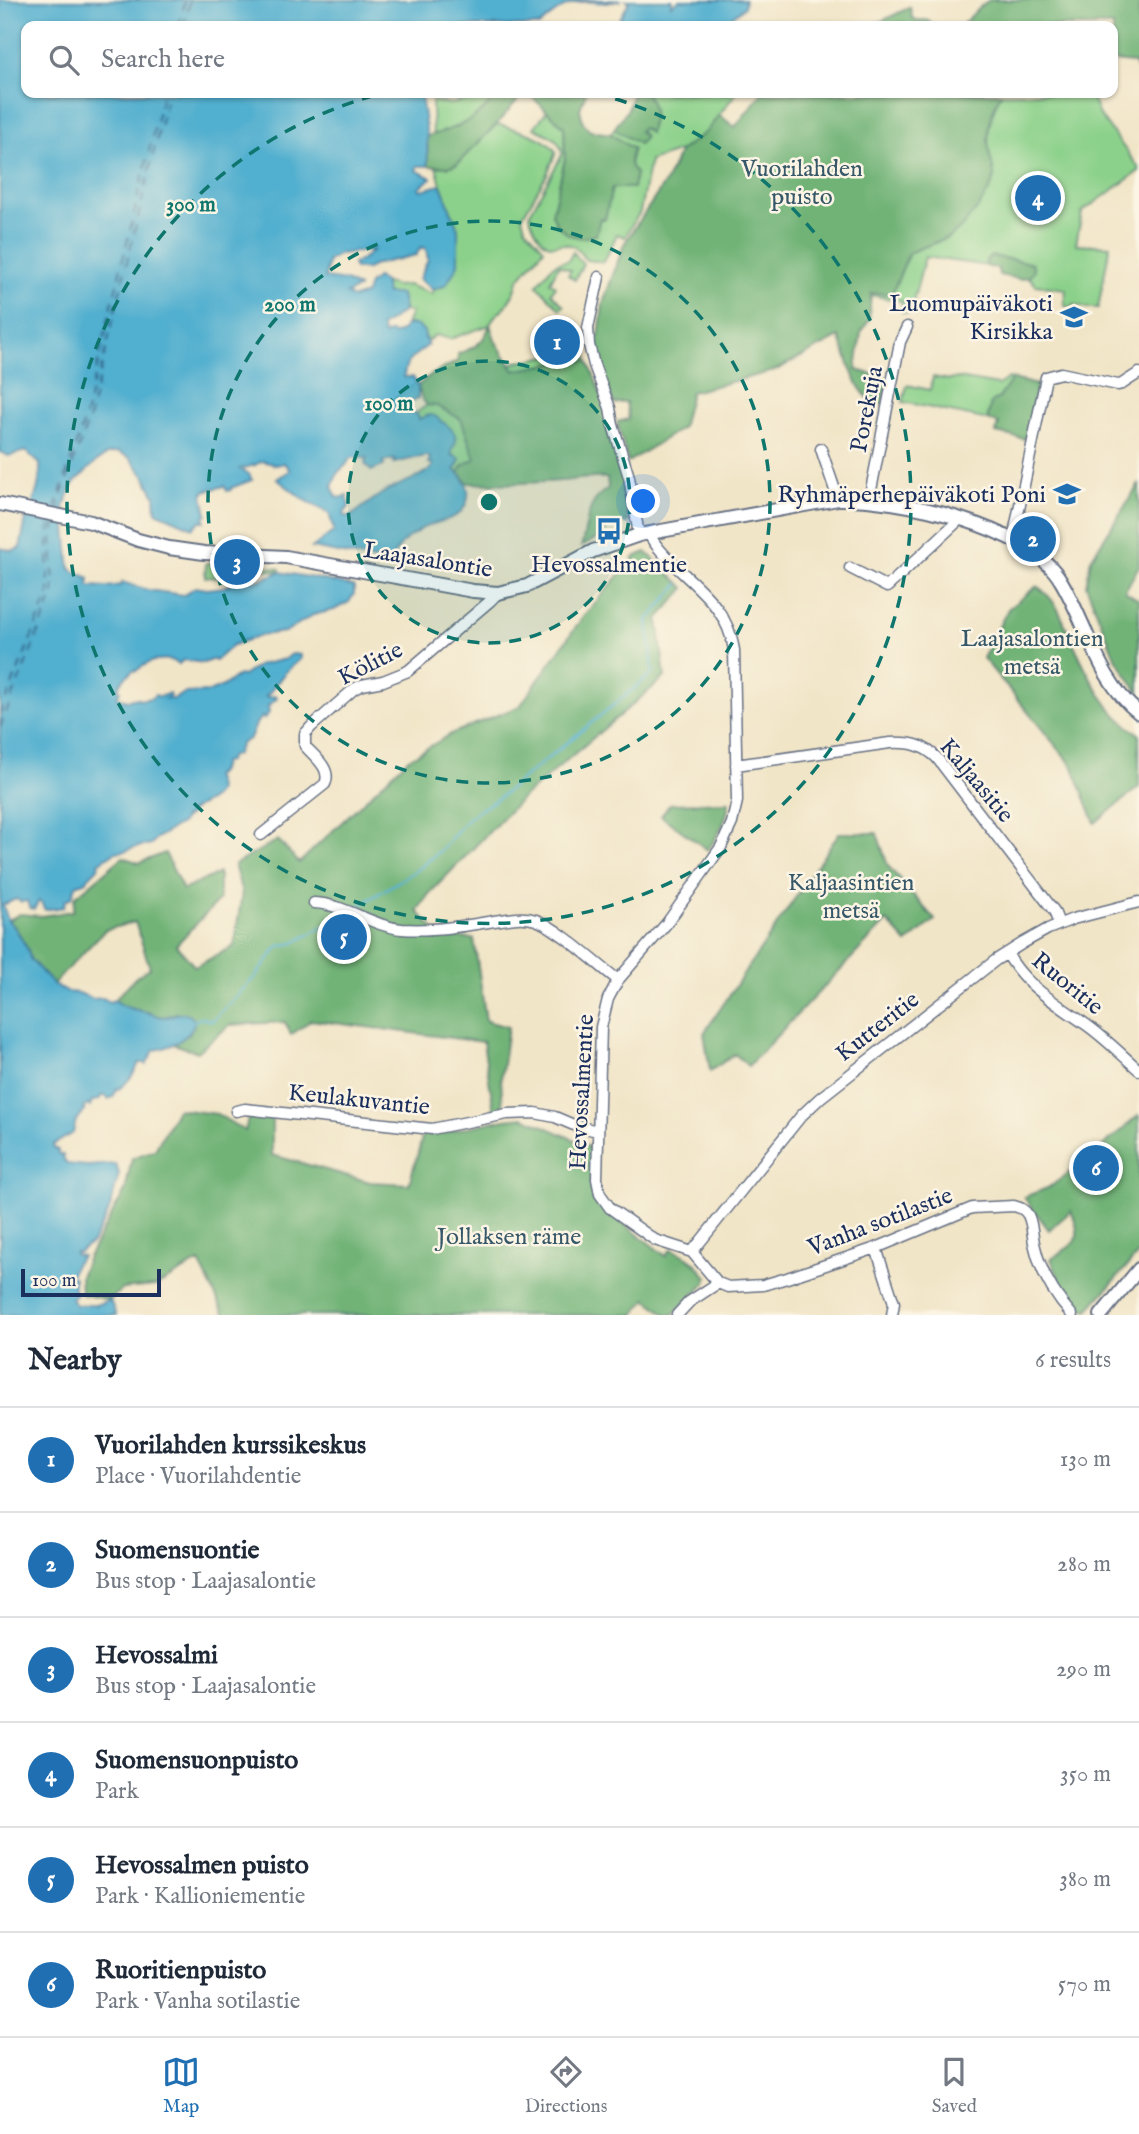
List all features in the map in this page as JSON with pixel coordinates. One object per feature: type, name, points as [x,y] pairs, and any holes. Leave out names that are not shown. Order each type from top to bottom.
[{"type":"main road","name":"Laajasalontie","points":[[0,504],[91,522],[138,540],[169,548],[204,553],[286,557],[473,591],[498,593],[527,586],[593,551],[643,534],[838,499],[869,500],[960,519],[997,531],[1046,563],[1060,578],[1109,679],[1139,713]]},
{"type":"main road","points":[[1101,1315],[1139,1269]]},
{"type":"street","points":[[599,277],[588,328],[589,345],[610,408],[643,534]]},
{"type":"street","name":"Porekuja","points":[[869,500],[900,342],[907,327]]},
{"type":"street","points":[[1013,539],[1046,377],[1061,373],[1118,385],[1139,373]]},
{"type":"street","points":[[821,449],[838,499]]},
{"type":"street","points":[[850,568],[887,587],[960,519]]},
{"type":"street","name":"Hevossalmentie","points":[[643,534],[716,606],[729,629],[734,650],[736,810],[725,839],[679,907],[618,980],[607,999],[601,1027],[597,1184],[604,1202],[615,1213],[654,1240],[692,1252]]},
{"type":"street","name":"Kölitie","points":[[261,835],[298,807],[327,780],[325,769],[305,746],[306,734],[311,727],[362,685],[390,679],[408,671],[498,593]]},
{"type":"street","name":"Kaljaasitie","points":[[736,765],[890,743],[911,743],[926,748],[937,758],[1021,867],[1054,911],[1059,924]]},
{"type":"street","points":[[314,902],[331,905],[374,923],[405,929],[464,925],[515,917],[536,920],[552,929],[618,980]]},
{"type":"street","name":"Kutteritie","points":[[692,1252],[789,1129],[820,1098],[1007,953],[1037,934],[1059,924],[1139,902]]},
{"type":"street","name":"Ruoritie","points":[[1007,953],[1015,968],[1032,986],[1100,1035],[1139,1070]]},
{"type":"street","name":"Keulakuvantie","points":[[236,1111],[245,1109],[432,1129],[526,1112],[555,1117],[598,1131]]},
{"type":"street","name":"Vanha sotilastie","points":[[718,1283],[728,1287],[772,1283],[876,1248],[972,1208],[1007,1206],[1021,1208],[1031,1223],[1037,1256],[1046,1277],[1072,1315]]},
{"type":"street","points":[[876,1248],[894,1303],[891,1315]]},
{"type":"street","points":[[677,1315],[689,1302],[718,1283],[692,1252]]},
{"type":"green space","points":[[990,0],[1139,0],[1139,75],[1134,63],[1118,61],[1118,21],[966,21]]},
{"type":"green space","points":[[910,7],[912,18],[929,21],[882,21]]},
{"type":"green space","points":[[473,98],[492,98],[485,109],[470,121],[433,135],[432,101],[452,104]]},
{"type":"green space","points":[[492,98],[519,98],[457,164],[448,167],[428,166],[427,136],[466,122]]},
{"type":"green space","points":[[533,98],[584,98],[580,109],[583,122],[590,131],[611,134],[633,149],[630,165],[636,173],[633,188],[612,188],[605,219],[600,218],[596,235],[582,238],[569,235],[557,225],[552,214],[565,159],[564,127]]},
{"type":"green space","points":[[631,98],[732,98],[706,132],[680,151],[650,161],[640,212],[625,237],[617,234],[604,262],[586,260],[571,245],[547,244],[536,232],[530,213],[562,155],[556,141],[534,128],[547,111],[564,127],[565,159],[553,215],[605,219],[615,172],[611,134],[628,109]]},
{"type":"green space","points":[[631,98],[648,98],[651,103],[653,113],[649,133],[643,128],[639,131],[645,137],[639,144],[614,129],[628,109]]},
{"type":"green space","name":"Vuorilahden puisto","points":[[758,98],[999,98],[992,113],[988,135],[994,177],[988,192],[955,233],[909,253],[892,294],[871,293],[869,320],[861,333],[856,370],[888,378],[882,405],[865,395],[859,386],[839,337],[774,371],[691,392],[682,428],[628,462],[617,422],[629,419],[626,402],[614,404],[593,345],[593,336],[599,336],[603,303],[624,244],[666,181],[680,151],[706,132],[719,115],[735,127]]},
{"type":"green space","points":[[994,98],[1092,98],[1098,113],[1139,168],[1139,171],[1082,212],[1076,244],[1110,246],[1098,308],[1073,304],[1072,307],[1064,306],[1066,289],[1036,285],[1023,271],[925,257],[910,313],[902,312],[902,301],[865,294],[984,131]]},
{"type":"green space","points":[[496,124],[537,137],[556,152],[547,174],[522,217],[525,227],[544,249],[518,280],[506,306],[490,325],[450,339],[436,335],[427,341],[411,324],[406,325],[411,312],[404,311],[403,301],[387,294],[384,282],[396,286],[408,285],[432,294],[433,290],[446,285],[458,229],[436,166],[448,167],[457,164]]},
{"type":"green space","points":[[573,252],[583,264],[575,280],[568,275],[571,270],[559,265],[550,282],[556,286],[551,293],[564,306],[560,309],[537,285],[554,265],[568,261]]},
{"type":"green space","points":[[991,256],[1032,263],[1034,270],[1029,277],[1019,279],[999,275],[998,269],[986,266],[986,260]]},
{"type":"green space","points":[[573,323],[576,323],[582,338],[588,361],[566,361],[514,371],[510,364],[571,351],[570,346],[578,343]]},
{"type":"green space","points":[[490,325],[496,342],[514,371],[566,361],[588,361],[609,414],[627,486],[622,491],[629,522],[607,527],[603,535],[581,547],[591,508],[600,494],[608,488],[607,478],[480,484],[468,483],[459,472],[465,464],[475,459],[461,419],[437,406],[427,405],[418,386],[429,376],[458,361],[458,354],[478,344]]},
{"type":"green space","points":[[933,377],[998,385],[1009,378],[1037,385],[1026,439],[996,433],[998,422],[903,402],[907,385],[930,390]]},
{"type":"green space","points":[[1012,379],[1037,385],[1026,439],[996,433],[999,423],[987,420],[991,402],[999,398]]},
{"type":"green space","points":[[427,405],[437,406],[461,418],[475,459],[465,464],[459,472],[455,470],[460,459],[452,455],[448,437],[439,421],[430,415],[419,419],[415,414]]},
{"type":"green space","points":[[1139,484],[1139,566],[1125,591],[1139,600],[1139,693],[1115,657],[1086,585],[1091,559]]},
{"type":"green space","points":[[646,552],[685,588],[658,619],[665,677],[521,799],[429,894],[417,911],[440,936],[474,939],[486,1021],[508,1027],[501,1079],[503,1109],[494,1111],[483,1042],[311,1020],[291,1035],[285,1022],[230,1025],[197,1052],[173,1044],[189,1034],[177,1013],[164,1017],[156,1016],[124,1007],[114,1000],[136,977],[150,968],[135,922],[105,930],[53,984],[30,959],[28,950],[8,920],[20,914],[41,916],[73,911],[75,897],[123,857],[139,863],[165,853],[183,890],[219,873],[219,900],[176,945],[195,967],[234,946],[242,893],[234,865],[278,840],[299,863],[407,760],[453,733],[520,706],[582,618],[636,556]]},
{"type":"green space","points":[[206,563],[255,564],[280,569],[280,572],[256,568],[234,572],[226,578],[205,577]]},
{"type":"green space","name":"Laajasalontien metsä","points":[[1037,586],[1057,608],[1097,690],[1115,714],[1139,734],[1139,787],[1095,823],[1072,765],[983,658],[1008,609]]},
{"type":"green space","points":[[729,802],[724,822],[708,850],[661,816],[670,804]]},
{"type":"green space","name":"Kaljaasintien metsä","points":[[839,833],[877,833],[888,866],[935,920],[907,943],[887,921],[748,1066],[735,1054],[710,1071],[704,1033]]},
{"type":"green space","name":"Jollaksen räme","points":[[177,1109],[217,1114],[245,1131],[249,1114],[272,1116],[272,1155],[370,1182],[409,1184],[422,1132],[442,1133],[524,1117],[586,1145],[593,1151],[593,1200],[666,1256],[671,1249],[692,1260],[707,1278],[706,1283],[672,1315],[666,1315],[647,1299],[634,1315],[225,1315],[199,1262],[156,1286],[122,1289],[110,1300],[81,1294],[80,1276],[125,1191],[132,1158],[155,1150]]},
{"type":"green space","points":[[1139,1115],[1139,1253],[1088,1310],[1080,1307],[1069,1296],[1051,1259],[1075,1240],[1077,1229],[1071,1211],[1049,1230],[1024,1197],[1050,1187]]},
{"type":"water","points":[[0,0],[621,0],[570,5],[545,21],[21,21],[21,98],[421,98],[428,166],[417,166],[416,170],[431,178],[419,188],[421,190],[441,185],[458,229],[458,265],[446,285],[433,290],[419,279],[428,260],[426,249],[421,247],[416,255],[367,269],[355,269],[353,264],[373,250],[340,254],[328,261],[325,278],[346,281],[359,288],[346,294],[353,298],[366,294],[369,284],[377,278],[384,282],[387,294],[401,294],[404,311],[381,327],[384,335],[391,332],[393,335],[409,324],[424,331],[428,345],[409,361],[404,377],[413,377],[418,386],[418,398],[404,409],[417,414],[419,419],[434,416],[456,436],[452,455],[460,459],[455,470],[467,485],[468,496],[464,508],[456,516],[427,526],[409,537],[388,563],[312,548],[334,531],[329,513],[303,499],[277,479],[290,470],[284,463],[277,465],[262,461],[240,469],[249,474],[252,480],[227,491],[225,486],[204,491],[207,514],[204,516],[205,521],[200,521],[193,528],[156,512],[155,496],[145,477],[130,458],[119,452],[108,454],[97,461],[73,484],[64,507],[70,569],[89,578],[89,586],[107,587],[122,585],[122,582],[148,590],[184,595],[195,587],[224,587],[241,579],[259,580],[280,572],[354,587],[354,594],[349,602],[334,610],[313,615],[285,632],[262,635],[233,645],[216,660],[204,663],[183,660],[179,664],[156,660],[126,676],[118,689],[120,691],[117,697],[139,700],[169,693],[170,696],[166,699],[173,699],[185,693],[209,692],[259,665],[285,659],[292,654],[301,655],[266,696],[277,698],[268,706],[269,713],[257,722],[250,738],[241,744],[236,755],[223,762],[221,770],[214,777],[218,791],[215,796],[190,812],[182,823],[151,844],[115,852],[99,863],[87,881],[76,885],[72,897],[65,901],[64,907],[45,910],[39,901],[34,909],[30,908],[27,901],[16,899],[3,905],[8,920],[28,950],[30,959],[53,984],[67,992],[79,993],[93,999],[103,998],[110,1002],[114,1000],[127,1007],[161,1017],[183,1013],[194,1020],[192,1028],[182,1039],[154,1050],[146,1065],[139,1063],[131,1078],[117,1088],[113,1097],[108,1099],[101,1096],[99,1100],[92,1101],[90,1107],[88,1105],[83,1108],[85,1111],[76,1120],[73,1133],[53,1145],[58,1154],[63,1155],[67,1164],[116,1164],[119,1174],[109,1211],[92,1243],[75,1252],[74,1254],[82,1256],[70,1277],[74,1277],[76,1293],[71,1299],[76,1305],[95,1305],[110,1300],[116,1315],[0,1315],[0,548],[13,551],[20,548],[26,519],[37,491],[40,471],[40,464],[26,451],[8,456],[0,452]],"holes":[[[428,456],[428,463],[433,464],[431,469],[381,494],[349,517],[344,513],[349,507],[347,495],[337,497],[332,487],[338,472],[350,458],[367,458],[365,464],[371,471],[384,466],[383,462],[395,459],[394,463]]]},
{"type":"water","points":[[626,0],[672,0],[671,5],[679,0],[745,0],[744,7],[728,21],[619,21],[629,2]]},
{"type":"waterway","points":[[357,907],[417,870],[442,849],[469,817],[500,797],[653,673],[648,620],[679,584]]},
{"type":"waterway","points":[[194,1021],[202,1018],[212,1021],[255,977],[279,946],[294,943],[342,916]]},
{"type":"ferry route","points":[[180,21],[185,0]]},
{"type":"ferry route","points":[[185,21],[190,0]]},
{"type":"ferry route","points":[[55,508],[84,421],[162,98]]},
{"type":"ferry route","points":[[58,511],[89,419],[167,98]]},
{"type":"ferry route","points":[[0,715],[49,594],[48,539],[52,520]]},
{"type":"ferry route","points":[[0,728],[54,594],[52,536],[56,520]]},
{"type":"place","name":"Suomensuonpuisto","points":[[1038,198]]},
{"type":"place","name":"Luomupäiväkoti Kirsikka","points":[[1074,317]]},
{"type":"place","name":"Vuorilahden kurssikeskus","points":[[557,342]]},
{"type":"place","name":"Ryhmäperhepäiväkoti Poni","points":[[1067,494]]},
{"type":"place","name":"Hevossalmentie","points":[[609,531]]},
{"type":"place","name":"Suomensuontie","points":[[1033,539]]},
{"type":"place","name":"Hevossalmi","points":[[237,562]]},
{"type":"place","name":"Hevossalmen puisto","points":[[344,937]]},
{"type":"place","name":"Ruoritienpuisto","points":[[1096,1168]]}]
